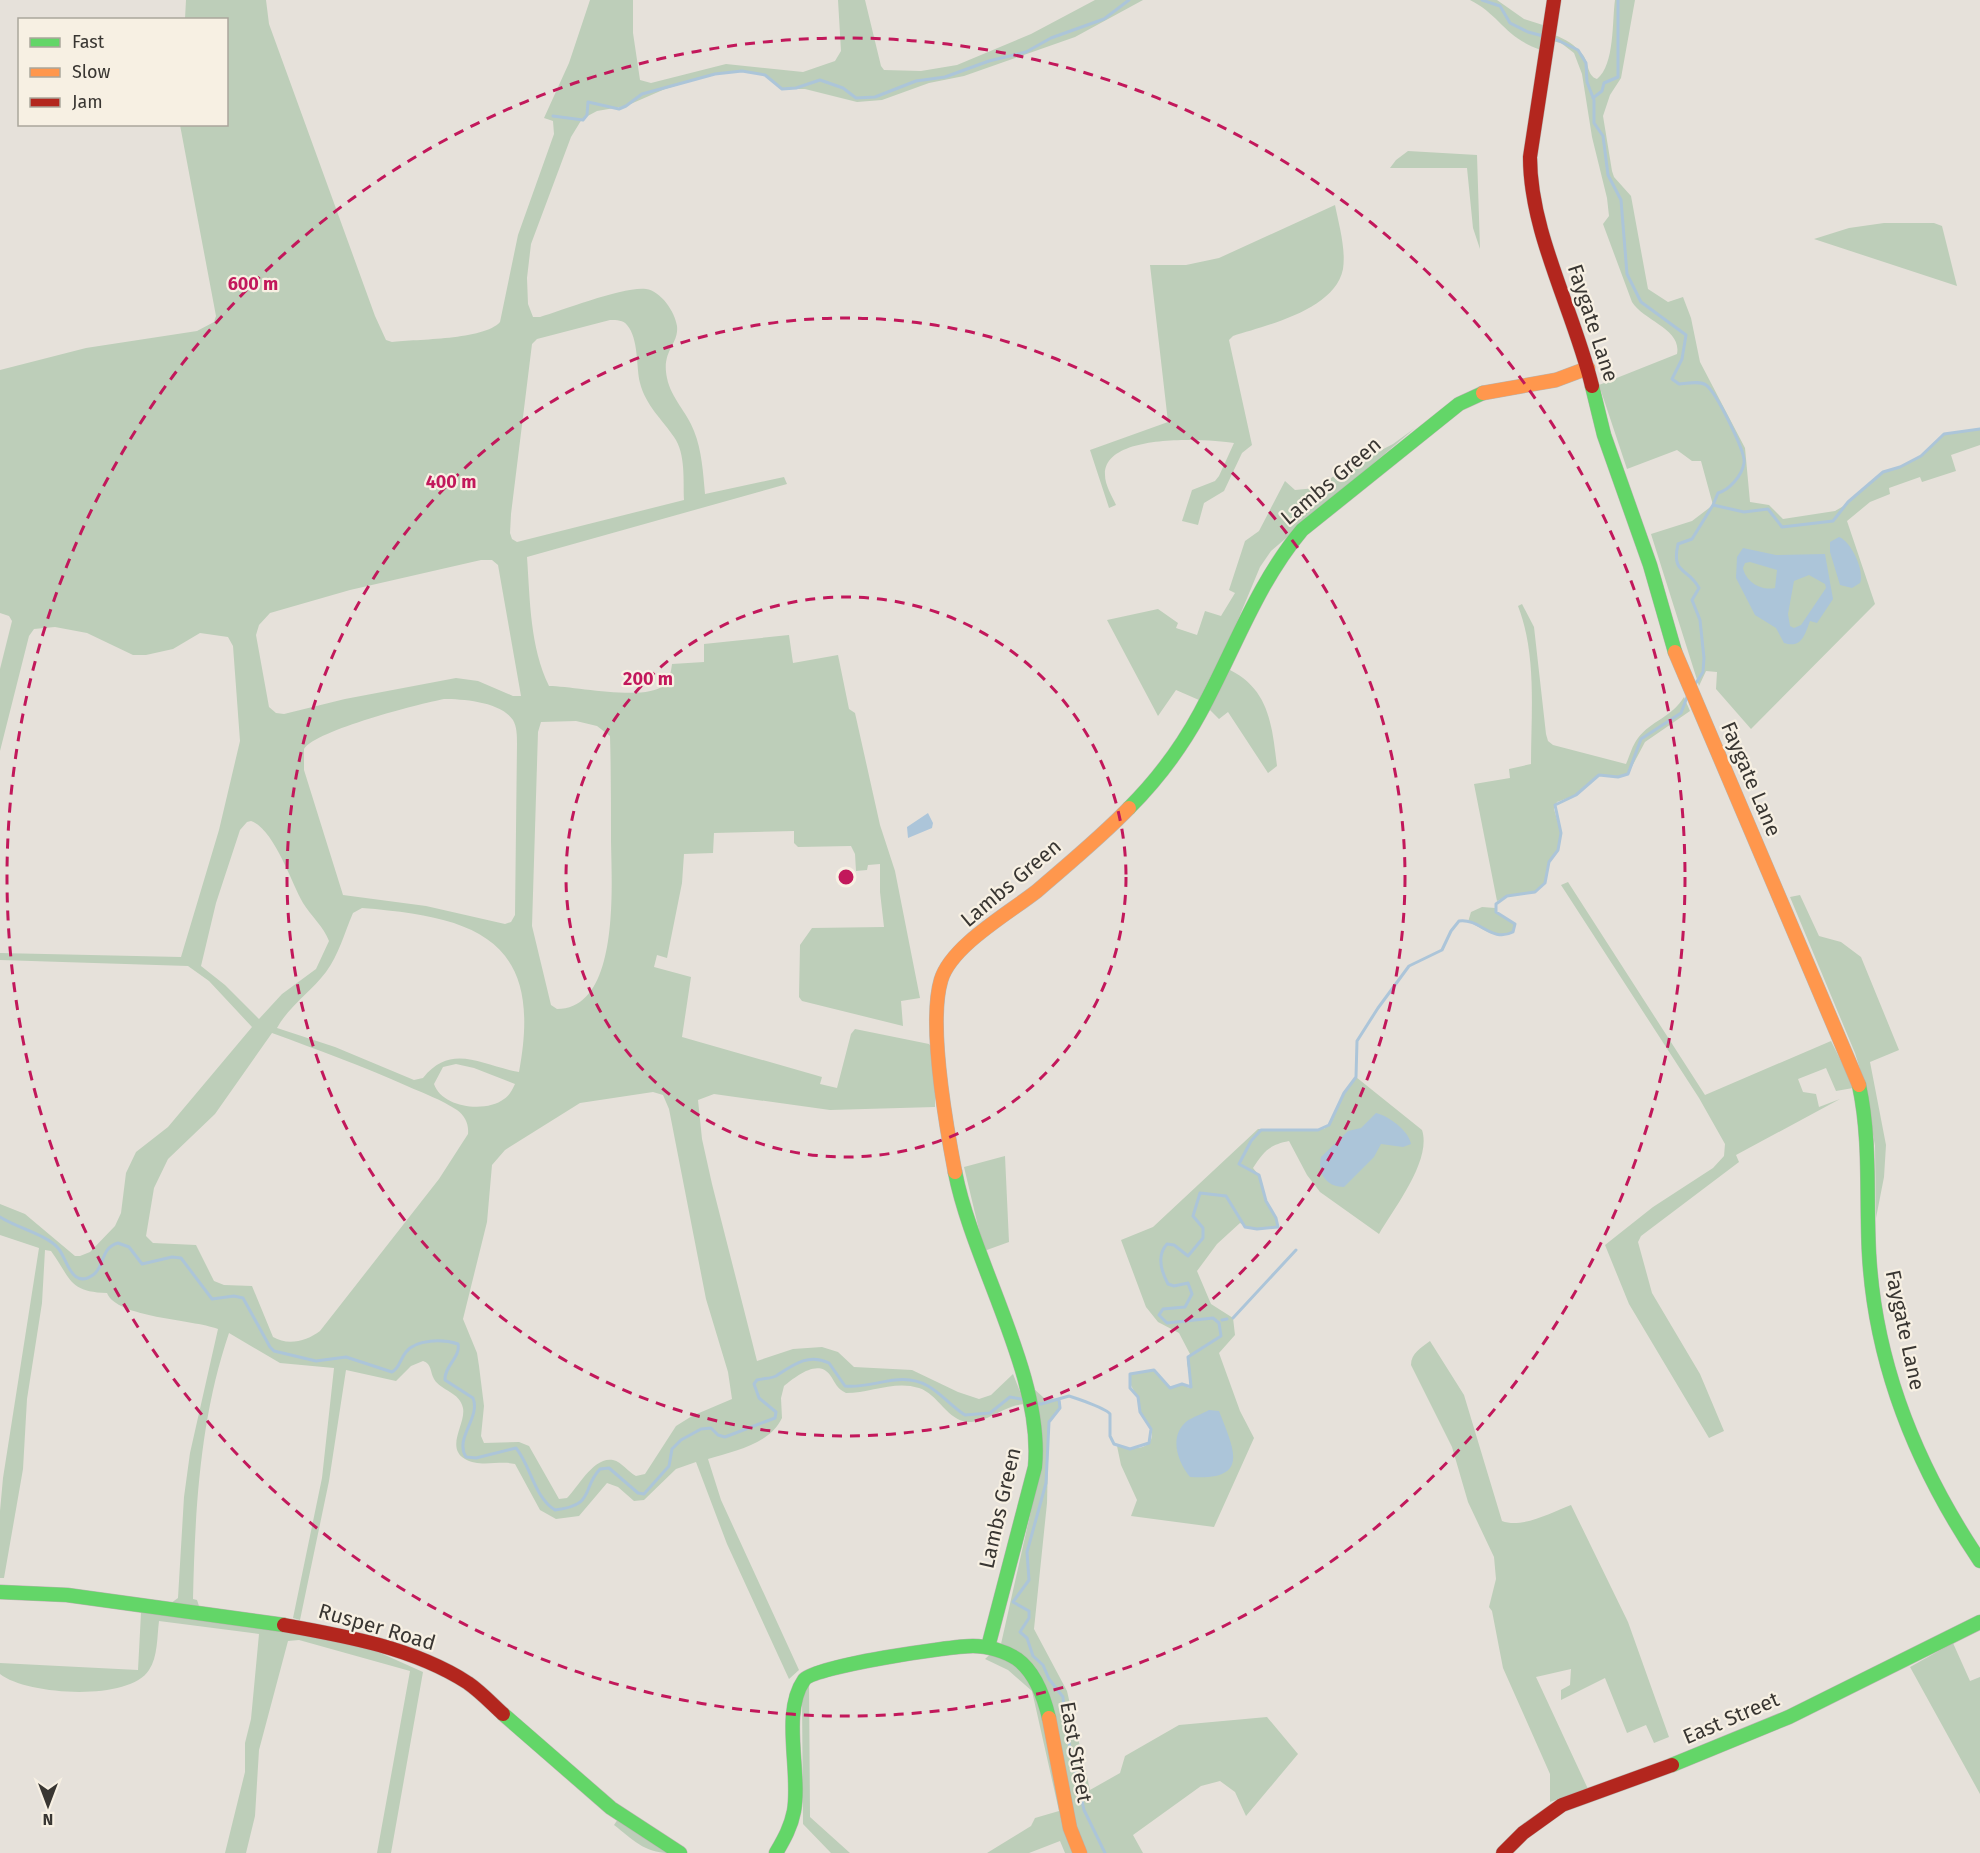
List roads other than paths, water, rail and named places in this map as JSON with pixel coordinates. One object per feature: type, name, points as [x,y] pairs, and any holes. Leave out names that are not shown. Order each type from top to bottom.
[{"type":"street","name":"Faygate Lane","points":[[1554,0],[1531,148],[1531,194],[1588,368],[1604,435],[1650,565],[1678,661],[1856,1074],[1869,1140],[1868,1222],[1871,1288],[1892,1382],[1910,1431],[1937,1490],[1980,1561]]},
{"type":"street","name":"Lambs Green","points":[[988,1647],[1035,1467],[1037,1442],[1031,1407],[1011,1338],[978,1253],[956,1175],[937,1012],[941,978],[960,954],[1073,859],[1135,802],[1162,772],[1203,708],[1261,585],[1280,555],[1302,530],[1459,404],[1483,393],[1556,380],[1588,368]]},
{"type":"street","name":"Rusper Road","points":[[0,1592],[67,1595],[225,1615],[333,1634],[423,1659],[469,1684],[611,1808],[680,1853]]},
{"type":"street","name":"East Street","points":[[1503,1853],[1522,1833],[1562,1805],[1635,1781],[1789,1716],[1980,1622]]},
{"type":"street","points":[[776,1853],[786,1838],[792,1817],[796,1786],[796,1701],[805,1678],[817,1672],[885,1659],[967,1646],[988,1647]]},
{"type":"street","name":"East Street","points":[[988,1647],[1020,1663],[1042,1690],[1066,1816],[1080,1853]]},
{"type":"water","points":[[1839,537],[1852,550],[1861,571],[1860,583],[1852,588],[1840,585],[1830,552],[1830,542]]},
{"type":"water","points":[[1743,548],[1776,555],[1825,554],[1833,599],[1817,623],[1810,621],[1799,642],[1784,643],[1776,628],[1755,615],[1736,578],[1737,557]],"holes":[[[1750,562],[1777,570],[1775,588],[1760,587],[1747,577],[1743,568],[1745,563]],[[1809,575],[1825,584],[1826,588],[1801,625],[1794,628],[1790,626],[1788,614],[1794,581]]]},
{"type":"water","points":[[928,813],[933,823],[932,828],[908,838],[907,827]]},
{"type":"water","points":[[1376,1113],[1398,1125],[1407,1134],[1411,1144],[1403,1147],[1381,1144],[1374,1157],[1344,1187],[1328,1182],[1322,1174],[1321,1157],[1348,1131],[1361,1128]]},
{"type":"water","points":[[1209,1410],[1219,1411],[1229,1438],[1233,1460],[1230,1468],[1222,1474],[1190,1477],[1179,1457],[1176,1442],[1178,1434],[1187,1421]]},
{"type":"waterway","points":[[553,116],[583,120],[587,115],[588,102],[619,109],[642,94],[715,74],[742,71],[765,75],[782,89],[796,88],[820,80],[843,88],[856,98],[875,97],[916,81],[945,77],[989,61],[1026,52],[1051,38],[1104,19],[1129,0]]},
{"type":"waterway","points":[[1482,0],[1500,6],[1510,23],[1543,36]]},
{"type":"waterway","points":[[1593,98],[1602,91],[1604,83],[1618,77],[1618,0]]},
{"type":"waterway","points":[[1553,38],[1578,50],[1586,63],[1587,82],[1594,100],[1594,123],[1603,136],[1608,175],[1621,200],[1627,274],[1641,302],[1686,335],[1682,359],[1672,379],[1679,384],[1696,382],[1706,385],[1723,410],[1740,447],[1744,463],[1741,473],[1731,486],[1718,493],[1713,505]]},
{"type":"waterway","points":[[1713,505],[1744,512],[1768,509],[1782,527],[1833,521],[1848,502],[1883,472],[1900,467],[1921,456],[1944,434],[1980,429]]},
{"type":"waterway","points":[[1694,686],[1703,672],[1704,658],[1700,620],[1692,600],[1699,588],[1679,566],[1676,554],[1678,544],[1692,539],[1713,505]]},
{"type":"waterway","points":[[1035,1403],[1041,1404],[1069,1396],[1078,1399],[1110,1414],[1110,1436],[1114,1444],[1130,1449],[1149,1443],[1151,1429],[1140,1412],[1138,1397],[1130,1388],[1130,1374],[1154,1370],[1170,1388],[1182,1384],[1191,1387],[1188,1357],[1221,1336],[1219,1323],[1213,1318],[1167,1323],[1159,1315],[1163,1309],[1185,1307],[1192,1294],[1188,1283],[1174,1286],[1168,1284],[1163,1274],[1161,1259],[1167,1244],[1174,1245],[1188,1256],[1203,1238],[1203,1228],[1193,1216],[1200,1193],[1226,1196],[1245,1227],[1257,1229],[1278,1227],[1276,1218],[1266,1201],[1259,1175],[1239,1164],[1251,1141],[1261,1130],[1318,1130],[1329,1125],[1344,1093],[1356,1077],[1357,1041],[1409,966],[1442,950],[1451,931],[1459,921],[1473,923],[1492,933],[1505,935],[1513,932],[1515,924],[1496,912],[1496,904],[1507,896],[1535,892],[1545,883],[1549,862],[1558,850],[1561,833],[1555,805],[1576,795],[1599,775],[1618,777],[1628,774],[1641,739],[1681,713],[1687,697]]},
{"type":"waterway","points":[[0,1217],[53,1243],[71,1271],[80,1279],[86,1279],[97,1272],[105,1253],[112,1245],[118,1243],[129,1247],[142,1264],[172,1257],[181,1258],[212,1299],[234,1296],[243,1298],[274,1351],[316,1361],[346,1357],[392,1372],[410,1348],[423,1342],[445,1341],[458,1344],[457,1353],[447,1370],[445,1380],[473,1398],[475,1405],[463,1443],[466,1457],[476,1458],[516,1448],[542,1497],[555,1510],[568,1508],[582,1500],[600,1469],[609,1468],[638,1493],[644,1494],[669,1466],[672,1449],[681,1440],[701,1429],[711,1428],[718,1435],[725,1437],[775,1418],[776,1412],[759,1398],[754,1384],[757,1380],[774,1377],[795,1364],[807,1360],[814,1359],[829,1363],[845,1386],[897,1380],[918,1382],[933,1389],[965,1415],[990,1413],[1010,1397],[1026,1400]]},
{"type":"waterway","points":[[1233,1318],[1296,1250]]},
{"type":"waterway","points":[[1222,1320],[1227,1319]]},
{"type":"waterway","points":[[1059,1399],[1060,1408],[1049,1422],[1046,1483],[1027,1552],[1029,1580],[1013,1602],[1029,1611],[1029,1618],[1020,1632],[1027,1638],[1033,1656],[1043,1665],[1049,1679],[1063,1697],[1065,1725],[1084,1810],[1105,1853]]}]
